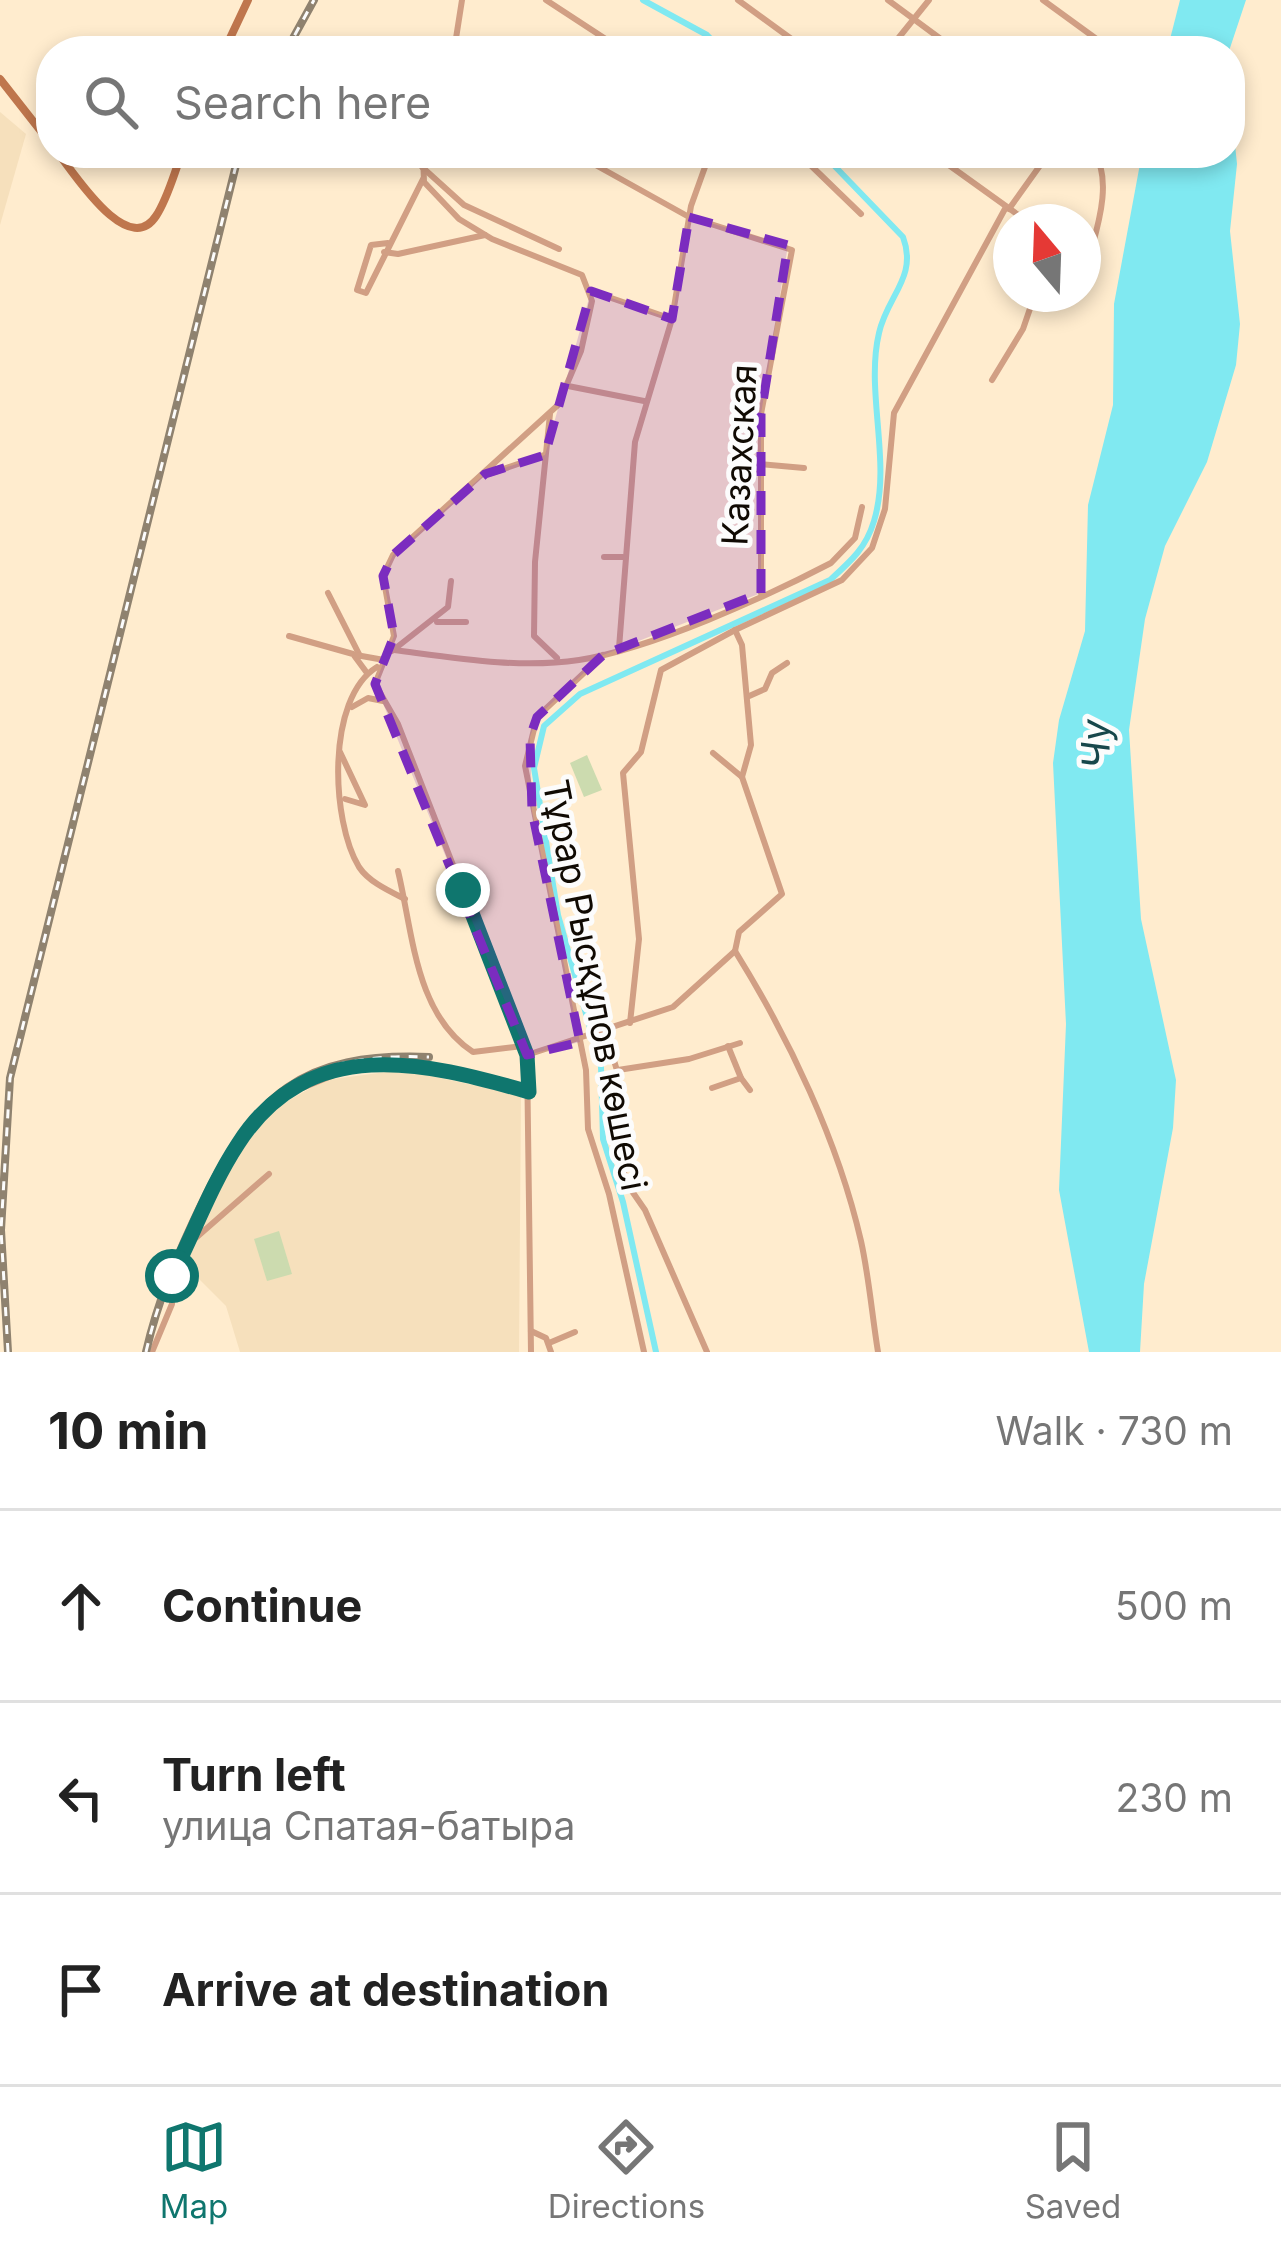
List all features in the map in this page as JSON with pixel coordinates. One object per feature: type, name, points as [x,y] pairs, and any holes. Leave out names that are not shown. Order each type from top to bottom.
[{"type":"street","points":[[231,36],[248,0]]},
{"type":"street","points":[[456,36],[462,0]]},
{"type":"street","points":[[546,0],[602,36]]},
{"type":"street","points":[[738,0],[787,36]]},
{"type":"street","points":[[888,0],[936,36]]},
{"type":"street","points":[[900,36],[929,0]]},
{"type":"street","points":[[1042,0],[1091,36]]},
{"type":"street","points":[[0,79],[36,125]]},
{"type":"street","points":[[70,168],[109,215],[122,226],[136,227],[156,217],[176,168]]},
{"type":"street","points":[[422,168],[433,195],[485,235],[582,275],[591,291],[581,351],[568,386],[550,414],[393,555],[383,576],[394,636],[376,684],[398,724],[527,1055],[531,1352]]},
{"type":"street","points":[[428,168],[445,190],[507,228],[559,249]]},
{"type":"street","points":[[601,168],[689,217]]},
{"type":"street","points":[[619,650],[623,557],[644,400],[672,319],[689,217],[705,168]]},
{"type":"street","points":[[813,168],[861,214]]},
{"type":"street","points":[[953,168],[1002,204]]},
{"type":"street","points":[[1011,204],[1038,168]]},
{"type":"street","points":[[1100,204],[1101,168]]},
{"type":"street","points":[[388,243],[371,244],[366,251],[357,290],[366,293],[423,178]]},
{"type":"street","points":[[433,195],[445,190]]},
{"type":"street","name":"Казахская","points":[[689,217],[792,250],[764,382],[761,593]]},
{"type":"street","points":[[384,252],[485,235]]},
{"type":"street","points":[[630,1023],[638,925],[623,773],[641,752],[661,670],[842,580],[872,548],[885,509],[888,433],[993,235]]},
{"type":"street","points":[[591,291],[672,319]]},
{"type":"street","points":[[992,380],[1029,312]]},
{"type":"street","points":[[568,386],[644,400]]},
{"type":"street","points":[[550,414],[534,636],[560,661]]},
{"type":"street","points":[[485,474],[545,454]]},
{"type":"street","points":[[760,464],[804,468]]},
{"type":"street","points":[[289,636],[356,655],[386,658],[560,661],[603,655],[831,563],[855,538],[862,507]]},
{"type":"street","points":[[604,557],[623,557]]},
{"type":"street","points":[[405,899],[360,869],[342,819],[338,748],[353,691],[448,607],[451,581]]},
{"type":"street","points":[[328,593],[367,674]]},
{"type":"street","points":[[434,622],[466,622]]},
{"type":"street","points":[[736,630],[752,745],[742,777]]},
{"type":"street","name":"Тұрар Рысқұлов көшесі","points":[[603,655],[537,717],[525,766],[582,1041],[588,1129],[609,1194],[644,1352]]},
{"type":"street","points":[[746,697],[765,689],[772,673],[787,663]]},
{"type":"street","points":[[349,710],[368,698],[385,702]]},
{"type":"street","points":[[338,748],[365,805],[354,805],[342,794]]},
{"type":"street","points":[[527,1055],[604,1034],[683,1001],[735,951],[739,932],[782,894],[742,777],[712,753]]},
{"type":"street","points":[[398,871],[438,1020],[473,1052],[523,1046]]},
{"type":"street","points":[[735,951],[765,1000],[836,1158],[862,1245],[878,1352]]},
{"type":"street","points":[[604,1034],[618,1070],[611,1121],[627,1184],[645,1210],[707,1352]]},
{"type":"street","points":[[618,1070],[692,1058],[740,1043]]},
{"type":"street","points":[[728,1046],[750,1090]]},
{"type":"street","points":[[692,1058],[694,1073]]},
{"type":"street","points":[[152,1352],[172,1304],[172,1276],[240,1140],[308,1083],[363,1064],[419,1062],[529,1092]]},
{"type":"street","points":[[712,1088],[741,1078]]},
{"type":"street","points":[[188,1245],[268,1174]]},
{"type":"street","points":[[531,1331],[550,1347],[574,1331]]},
{"type":"highlighted area","points":[[689,217],[788,245],[761,414],[761,593],[603,655],[537,717],[530,737],[532,811],[580,1042],[527,1055],[375,684],[394,636],[383,576],[393,555],[485,474],[545,455],[591,291],[672,319]]},
{"type":"shaded area","points":[[0,112],[26,134],[0,225]]},
{"type":"shaded area","points":[[402,1070],[521,1095],[519,1352],[240,1352],[226,1306],[183,1263],[245,1138],[277,1107],[325,1080]]},
{"type":"green space","points":[[587,755],[602,790],[584,797],[570,763]]},
{"type":"green space","points":[[279,1231],[292,1274],[267,1281],[254,1239]]},
{"type":"water","points":[[1180,0],[1246,0],[1234,36],[1171,36]]},
{"type":"water","name":"Чу","points":[[1139,168],[1237,168],[1230,231],[1240,324],[1236,365],[1207,462],[1165,546],[1145,619],[1129,730],[1141,919],[1176,1080],[1173,1128],[1144,1284],[1140,1352],[1089,1352],[1059,1190],[1066,1024],[1053,763],[1059,720],[1085,631],[1088,505],[1113,405],[1114,304]]},
{"type":"waterway","points":[[643,0],[708,36]]},
{"type":"waterway","points":[[656,1352],[623,1202],[603,1139],[601,1067],[558,915],[534,768],[544,726],[580,694],[830,580],[867,539],[879,498],[875,379],[879,333],[904,275],[907,251],[903,237],[836,168]]},
{"type":"railway","points":[[294,36],[314,0]]},
{"type":"railway","points":[[8,1352],[1,1230],[10,1078],[235,168]]},
{"type":"railway","points":[[146,1352],[169,1277],[201,1205],[241,1134],[263,1108],[315,1072],[347,1062],[429,1057]]},
{"type":"route","points":[[172,1276],[240,1140],[290,1093],[308,1083],[363,1064],[419,1062],[529,1092],[527,1055],[463,890]]}]
